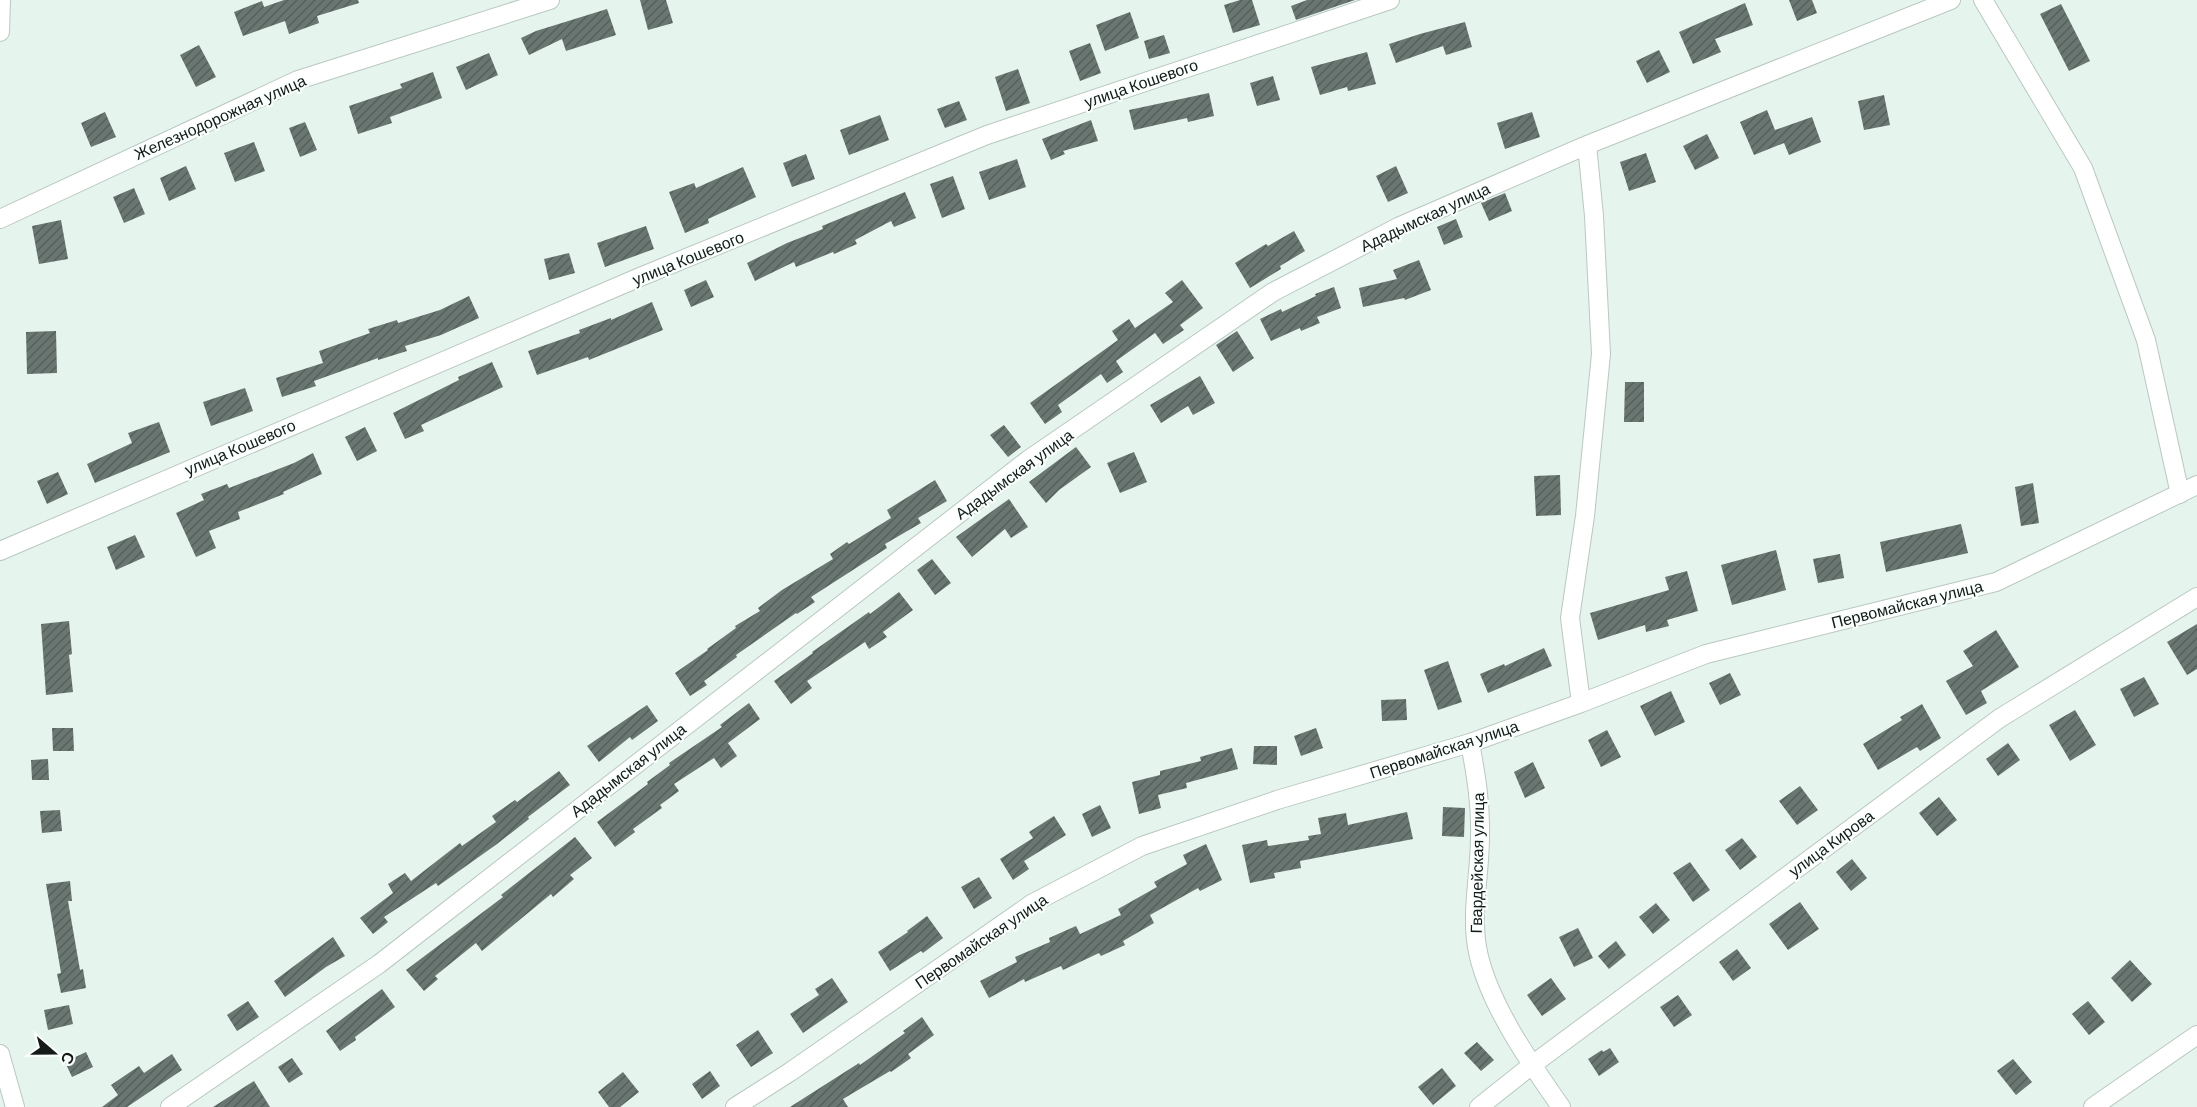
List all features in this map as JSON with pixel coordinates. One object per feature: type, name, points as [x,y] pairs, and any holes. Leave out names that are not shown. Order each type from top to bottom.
[{"type":"street","points":[[0,32],[1,0]]},
{"type":"street","name":"Железнодорожная улица","points":[[0,219],[298,80],[550,0]]},
{"type":"street","name":"улица Кошевого","points":[[0,551],[629,282],[987,135],[1390,0]]},
{"type":"street","name":"Ададымская улица","points":[[170,1107],[379,964],[1029,460],[1273,292],[1398,227],[1587,145],[1952,0]]},
{"type":"street","points":[[1983,0],[2084,168],[2146,340],[2180,494]]},
{"type":"street","points":[[1581,703],[1570,618],[1585,516],[1601,354],[1594,216],[1587,145]]},
{"type":"street","name":"Первомайская улица","points":[[735,1107],[790,1072],[1033,903],[1142,846],[1277,800],[1470,743],[1706,654],[1996,582],[2197,485]]},
{"type":"street","name":"улица Кирова","points":[[1479,1107],[1532,1065],[2000,718],[2197,597]]},
{"type":"street","name":"Гвардейская улица","points":[[1470,743],[1480,793],[1475,929],[1477,949],[1483,970],[1501,1010],[1532,1065],[1561,1107]]},
{"type":"street","points":[[2093,1107],[2197,1035]]},
{"type":"street","points":[[0,1054],[15,1107]]},
{"type":"building","points":[[284,0],[358,0],[359,3],[317,16],[319,23],[289,34],[285,21],[243,36],[234,12],[262,1],[264,7]]},
{"type":"building","points":[[640,0],[666,0],[673,23],[648,30]]},
{"type":"building","points":[[1240,0],[1252,0],[1260,25],[1233,33],[1224,5]]},
{"type":"building","points":[[1307,0],[1355,0],[1296,20],[1291,6]]},
{"type":"building","points":[[1789,0],[1812,0],[1817,13],[1797,21]]},
{"type":"building","points":[[1745,3],[1753,25],[1715,39],[1721,52],[1693,64],[1679,32]]},
{"type":"building","points":[[2061,4],[2090,61],[2069,71],[2040,14]]},
{"type":"building","points":[[607,9],[616,35],[566,51],[562,39],[529,55],[521,38],[536,31]]},
{"type":"building","points":[[1130,12],[1139,38],[1105,51],[1096,25]]},
{"type":"building","points":[[1465,22],[1472,47],[1446,55],[1443,46],[1396,63],[1389,44]]},
{"type":"building","points":[[1164,35],[1170,53],[1149,59],[1144,41]]},
{"type":"building","points":[[1090,43],[1101,73],[1080,81],[1069,51]]},
{"type":"building","points":[[199,45],[216,77],[196,87],[180,55]]},
{"type":"building","points":[[1659,50],[1670,72],[1647,83],[1636,61]]},
{"type":"building","points":[[1367,52],[1376,84],[1348,91],[1347,87],[1320,95],[1311,67]]},
{"type":"building","points":[[489,53],[498,75],[466,90],[456,67]]},
{"type":"building","points":[[1018,69],[1030,103],[1006,111],[995,77]]},
{"type":"building","points":[[433,72],[442,98],[390,117],[392,123],[358,134],[349,106],[402,88],[400,84]]},
{"type":"building","points":[[1273,76],[1280,100],[1257,106],[1250,83]]},
{"type":"building","points":[[1209,93],[1214,116],[1188,122],[1187,118],[1134,130],[1129,110]]},
{"type":"building","points":[[1884,95],[1890,125],[1864,130],[1858,101]]},
{"type":"building","points":[[959,101],[967,120],[945,128],[937,109]]},
{"type":"building","points":[[1767,110],[1775,130],[1812,117],[1821,142],[1789,155],[1784,143],[1754,155],[1740,122]]},
{"type":"building","points":[[105,112],[116,137],[91,147],[81,123]]},
{"type":"building","points":[[1532,112],[1540,137],[1505,149],[1497,123]]},
{"type":"building","points":[[880,115],[889,140],[849,155],[840,130]]},
{"type":"building","points":[[1091,120],[1098,141],[1063,151],[1065,154],[1051,160],[1042,139]]},
{"type":"building","points":[[305,122],[317,150],[300,157],[289,128]]},
{"type":"building","points":[[1707,134],[1719,158],[1695,170],[1683,146]]},
{"type":"building","points":[[254,142],[265,171],[235,182],[224,153]]},
{"type":"building","points":[[1646,153],[1656,182],[1629,191],[1620,162]]},
{"type":"building","points":[[806,154],[815,179],[792,187],[783,163]]},
{"type":"building","points":[[1017,159],[1026,187],[989,200],[979,172]]},
{"type":"building","points":[[186,166],[196,189],[169,201],[160,178]]},
{"type":"building","points":[[1396,166],[1408,193],[1388,202],[1376,176]]},
{"type":"building","points":[[743,167],[756,197],[708,219],[709,223],[685,233],[669,192],[694,183],[696,188]]},
{"type":"building","points":[[953,176],[965,209],[942,218],[930,184]]},
{"type":"building","points":[[134,188],[145,214],[124,223],[113,197]]},
{"type":"building","points":[[905,192],[916,218],[894,227],[891,221],[855,240],[857,244],[796,267],[794,262],[755,281],[747,263],[787,243],[823,229],[822,226]]},
{"type":"building","points":[[1505,193],[1512,211],[1489,221],[1481,203]]},
{"type":"building","points":[[1456,219],[1463,237],[1444,245],[1437,227]]},
{"type":"building","points":[[61,220],[68,259],[39,264],[32,226]]},
{"type":"building","points":[[646,226],[654,249],[605,267],[597,243]]},
{"type":"building","points":[[1294,231],[1305,251],[1250,288],[1235,263],[1266,244],[1268,246]]},
{"type":"building","points":[[569,253],[575,273],[549,280],[544,259]]},
{"type":"building","points":[[1419,260],[1431,290],[1405,300],[1404,298],[1363,307],[1359,288],[1397,279],[1393,270]]},
{"type":"building","points":[[706,280],[714,297],[691,307],[684,290]]},
{"type":"building","points":[[1182,280],[1203,308],[1180,325],[1184,330],[1163,344],[1155,333],[1116,361],[1123,372],[1107,383],[1101,374],[1058,405],[1062,412],[1045,424],[1030,403],[1118,340],[1112,331],[1129,319],[1135,328],[1173,302],[1165,293]]},
{"type":"building","points":[[1334,287],[1341,308],[1317,317],[1320,323],[1301,331],[1300,328],[1271,341],[1260,319],[1281,309],[1282,312],[1316,296],[1315,294]]},
{"type":"building","points":[[469,296],[479,318],[441,335],[405,346],[407,351],[378,360],[378,358],[314,381],[316,386],[282,397],[276,378],[323,363],[319,351],[370,333],[368,329],[397,320],[398,323],[440,310]]},
{"type":"building","points":[[652,302],[663,330],[589,360],[588,357],[537,375],[528,351],[580,333],[579,330],[611,318],[611,320]]},
{"type":"building","points":[[56,331],[57,373],[27,374],[26,332]]},
{"type":"building","points":[[1237,331],[1254,358],[1233,372],[1216,345]]},
{"type":"building","points":[[492,362],[503,387],[421,425],[424,431],[405,439],[393,413],[459,380],[458,377]]},
{"type":"building","points":[[1200,376],[1215,403],[1193,415],[1188,406],[1161,423],[1150,405]]},
{"type":"building","points":[[1625,382],[1644,382],[1644,422],[1624,422]]},
{"type":"building","points":[[245,388],[253,411],[211,426],[203,402]]},
{"type":"building","points":[[159,422],[170,452],[95,483],[87,464],[132,443],[128,433]]},
{"type":"building","points":[[1004,425],[1021,447],[1008,457],[990,435]]},
{"type":"building","points":[[365,427],[377,451],[357,461],[345,437]]},
{"type":"building","points":[[1076,447],[1091,467],[1059,490],[1046,503],[1029,482]]},
{"type":"building","points":[[1134,452],[1147,482],[1120,493],[1107,463]]},
{"type":"building","points":[[313,453],[322,474],[283,492],[284,494],[238,512],[240,519],[209,531],[216,548],[196,557],[176,513],[204,500],[201,494],[227,484],[229,488],[294,463]]},
{"type":"building","points":[[58,472],[68,494],[47,504],[37,481]]},
{"type":"building","points":[[1560,475],[1561,515],[1536,516],[1534,476]]},
{"type":"building","points":[[935,480],[947,501],[918,518],[921,523],[885,544],[887,548],[811,597],[815,602],[736,655],[737,657],[704,681],[707,685],[690,696],[675,673],[708,650],[736,628],[735,626],[760,611],[758,608],[782,590],[833,559],[830,554],[891,518],[887,510]]},
{"type":"building","points":[[2033,483],[2039,523],[2021,526],[2015,487]]},
{"type":"building","points":[[1009,499],[1028,527],[1011,538],[1005,529],[972,557],[956,537]]},
{"type":"building","points":[[1961,524],[1968,553],[1886,572],[1880,542]]},
{"type":"building","points":[[135,535],[145,557],[116,570],[107,547]]},
{"type":"building","points":[[1776,550],[1786,590],[1732,605],[1721,565]]},
{"type":"building","points":[[1840,554],[1844,578],[1818,583],[1813,559]]},
{"type":"building","points":[[932,559],[951,583],[935,595],[917,570]]},
{"type":"building","points":[[1687,571],[1698,611],[1667,620],[1669,626],[1646,632],[1645,625],[1598,640],[1590,613],[1669,590],[1665,577]]},
{"type":"building","points":[[899,592],[913,610],[883,632],[887,637],[869,649],[865,642],[807,681],[812,688],[791,704],[774,681]]},
{"type":"building","points":[[69,621],[72,654],[69,655],[73,692],[46,695],[41,624]]},
{"type":"building","points":[[2197,624],[2197,669],[2187,675],[2167,642]]},
{"type":"building","points":[[1996,630],[2019,667],[1981,691],[1987,703],[1966,715],[1946,681],[1973,666],[1963,651]]},
{"type":"building","points":[[1544,648],[1552,666],[1488,693],[1480,674],[1504,664],[1505,666]]},
{"type":"building","points":[[1448,661],[1462,702],[1438,710],[1424,670]]},
{"type":"building","points":[[1730,673],[1741,695],[1720,705],[1709,683]]},
{"type":"building","points":[[2144,677],[2159,704],[2134,717],[2120,689]]},
{"type":"building","points":[[1671,691],[1685,722],[1655,736],[1640,706]]},
{"type":"building","points":[[1406,699],[1407,720],[1382,721],[1381,700]]},
{"type":"building","points":[[749,703],[760,719],[728,743],[737,756],[721,768],[714,758],[674,784],[679,791],[660,805],[662,808],[633,829],[635,832],[615,847],[597,822],[648,784],[647,782],[670,765],[669,763],[722,727],[720,725]]},
{"type":"building","points":[[1922,704],[1941,738],[1920,751],[1917,747],[1878,770],[1863,744],[1902,720],[1900,717]]},
{"type":"building","points":[[647,705],[658,721],[632,740],[630,737],[599,762],[587,746]]},
{"type":"building","points":[[2075,710],[2096,745],[2070,761],[2049,725]]},
{"type":"building","points":[[52,728],[73,728],[74,751],[53,751]]},
{"type":"building","points":[[1316,728],[1323,748],[1301,756],[1294,736]]},
{"type":"building","points":[[1607,730],[1621,757],[1601,767],[1588,740]]},
{"type":"building","points":[[2008,743],[2020,760],[1998,776],[1986,759]]},
{"type":"building","points":[[1254,746],[1277,746],[1277,765],[1253,764]]},
{"type":"building","points":[[1232,748],[1238,769],[1186,783],[1187,788],[1158,795],[1161,808],[1139,814],[1132,782],[1160,775],[1160,771],[1201,761],[1200,757]]},
{"type":"building","points":[[48,759],[49,780],[32,780],[31,760]]},
{"type":"building","points":[[1533,762],[1545,788],[1525,798],[1514,772]]},
{"type":"building","points":[[559,771],[570,785],[497,844],[438,886],[436,883],[384,917],[388,922],[373,934],[360,918],[393,893],[388,884],[405,873],[411,881],[460,843],[462,846],[496,822],[492,816],[515,800],[517,802]]},
{"type":"building","points":[[1800,786],[1818,810],[1797,825],[1779,801]]},
{"type":"building","points":[[1939,797],[1957,820],[1937,836],[1919,813]]},
{"type":"building","points":[[1100,805],[1111,828],[1092,837],[1082,814]]},
{"type":"building","points":[[1443,807],[1465,808],[1464,837],[1442,836]]},
{"type":"building","points":[[60,810],[62,831],[42,833],[40,811]]},
{"type":"building","points":[[1407,812],[1413,839],[1300,861],[1301,868],[1274,873],[1275,878],[1250,883],[1242,845],[1267,840],[1268,846],[1309,840],[1308,836],[1321,834],[1318,818],[1346,813],[1348,825]]},
{"type":"building","points":[[1054,816],[1066,835],[1024,861],[1029,869],[1013,880],[1000,859],[1033,838],[1029,832]]},
{"type":"building","points":[[575,837],[592,858],[570,875],[574,879],[553,897],[551,894],[482,951],[476,943],[435,976],[438,979],[424,991],[406,970],[503,897],[501,895]]},
{"type":"building","points":[[1742,838],[1757,857],[1740,870],[1725,850]]},
{"type":"building","points":[[1206,844],[1222,880],[1200,891],[1198,888],[1150,915],[1154,923],[1123,941],[1125,945],[1101,956],[1099,953],[1063,970],[1061,966],[1025,982],[1024,979],[989,998],[980,981],[1017,962],[1015,957],[1050,942],[1049,938],[1076,926],[1080,934],[1121,915],[1118,909],[1157,887],[1154,882],[1187,864],[1183,855]]},
{"type":"building","points":[[1852,859],[1867,878],[1851,891],[1836,872]]},
{"type":"building","points":[[1690,862],[1710,890],[1693,902],[1673,873]]},
{"type":"building","points":[[979,877],[992,898],[974,909],[961,887]]},
{"type":"building","points":[[70,881],[72,901],[68,901],[80,970],[83,969],[86,988],[61,993],[57,974],[61,973],[46,884]]},
{"type":"building","points":[[1800,902],[1819,929],[1788,950],[1769,924]]},
{"type":"building","points":[[1656,903],[1670,920],[1653,934],[1639,917]]},
{"type":"building","points":[[927,916],[943,938],[923,953],[921,951],[890,971],[878,952]]},
{"type":"building","points":[[1578,928],[1593,958],[1574,967],[1559,937]]},
{"type":"building","points":[[333,937],[345,956],[285,997],[274,981]]},
{"type":"building","points":[[1616,941],[1626,955],[1609,969],[1598,956]]},
{"type":"building","points":[[1737,949],[1751,968],[1733,981],[1719,962]]},
{"type":"building","points":[[2130,960],[2152,984],[2132,1002],[2111,978]]},
{"type":"building","points":[[832,978],[848,1002],[803,1033],[790,1014],[819,995],[815,989]]},
{"type":"building","points":[[1551,978],[1566,999],[1542,1016],[1527,995]]},
{"type":"building","points":[[382,989],[395,1007],[340,1051],[326,1031]]},
{"type":"building","points":[[1678,995],[1692,1015],[1674,1027],[1660,1007]]},
{"type":"building","points":[[248,1001],[259,1017],[237,1031],[227,1015]]},
{"type":"building","points":[[2088,1001],[2105,1022],[2089,1035],[2072,1014]]},
{"type":"building","points":[[69,1005],[73,1024],[48,1030],[44,1010]]},
{"type":"building","points":[[922,1017],[934,1035],[908,1054],[911,1058],[843,1099],[848,1107],[790,1107],[859,1063],[860,1065],[905,1033],[903,1031]]},
{"type":"building","points":[[758,1030],[773,1053],[751,1067],[736,1045]]},
{"type":"building","points":[[1477,1042],[1494,1060],[1481,1071],[1464,1053]]},
{"type":"building","points":[[1610,1048],[1619,1062],[1599,1076],[1588,1059]]},
{"type":"building","points":[[86,1052],[93,1067],[72,1077],[65,1062]]},
{"type":"building","points":[[172,1054],[182,1070],[127,1107],[102,1107],[118,1095],[111,1085],[139,1066],[144,1073]]},
{"type":"building","points":[[292,1058],[303,1074],[289,1083],[278,1067]]},
{"type":"building","points":[[2013,1059],[2032,1082],[2016,1095],[1997,1071]]},
{"type":"building","points":[[1442,1068],[1456,1086],[1433,1105],[1418,1087]]},
{"type":"building","points":[[710,1071],[720,1086],[702,1099],[692,1084]]},
{"type":"building","points":[[623,1072],[639,1092],[620,1107],[609,1107],[598,1092]]},
{"type":"building","points":[[254,1081],[270,1107],[213,1107]]}]
